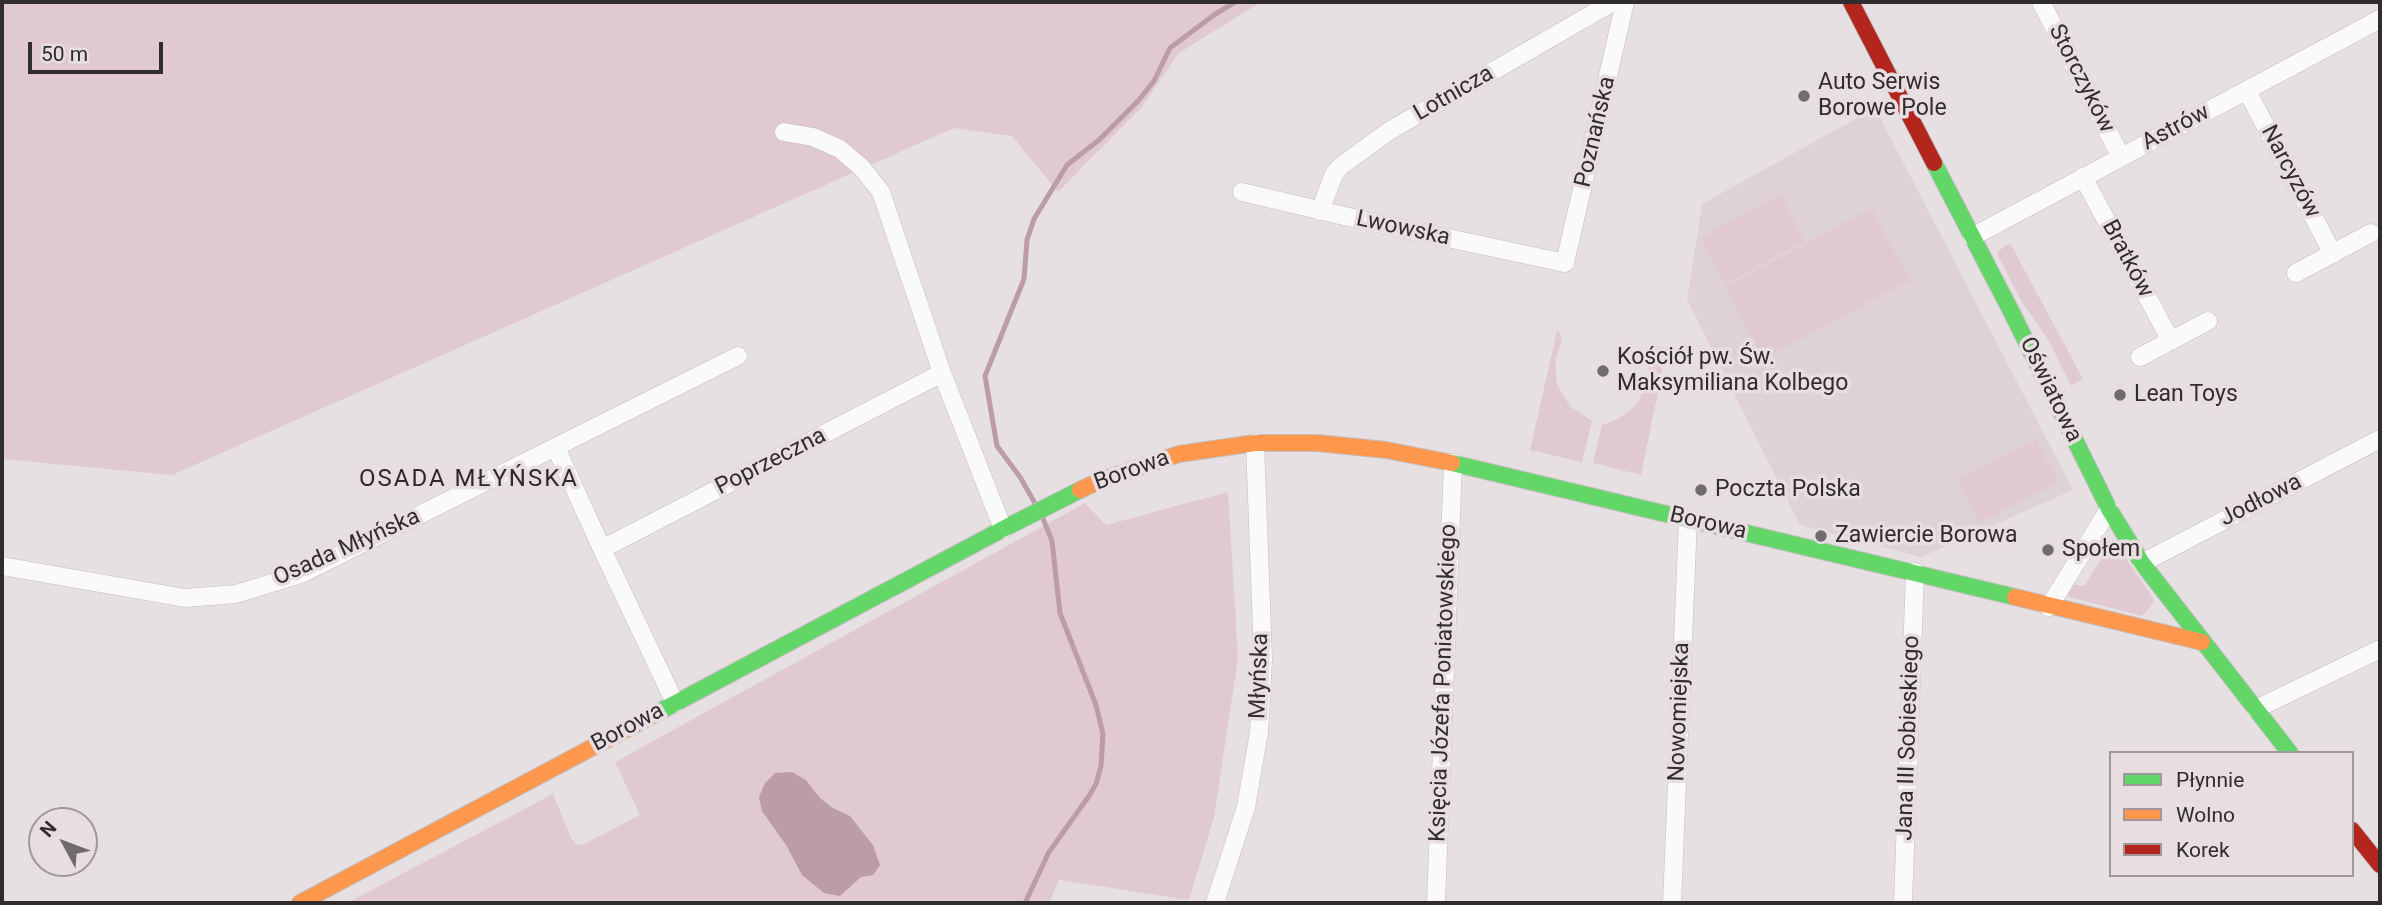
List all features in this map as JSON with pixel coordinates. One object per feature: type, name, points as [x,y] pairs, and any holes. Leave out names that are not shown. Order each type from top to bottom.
[{"type":"street","name":"Lotnicza","points":[[1320,211],[1334,174],[1389,131],[1613,2]]},
{"type":"street","name":"Poznańska","points":[[1565,263],[1625,2]]},
{"type":"street","name":"Oświatowa","points":[[1851,2],[2012,313],[2109,509],[2142,563],[2288,751]]},
{"type":"street","name":"Storczyków","points":[[2040,2],[2121,157]]},
{"type":"street","name":"Astrów","points":[[1972,237],[2380,19]]},
{"type":"street","name":"Narcyzów","points":[[2246,91],[2333,254]]},
{"type":"street","points":[[784,132],[813,138],[840,149],[862,168],[880,192],[942,373],[1003,529]]},
{"type":"street","name":"Bratków","points":[[2083,177],[2171,341]]},
{"type":"street","name":"Lwowska","points":[[1242,192],[1565,263]]},
{"type":"street","points":[[2295,274],[2371,233]]},
{"type":"street","points":[[2140,357],[2208,321]]},
{"type":"street","name":"Osada Młyńska","points":[[2,566],[185,598],[236,594],[300,574],[738,356]]},
{"type":"street","name":"Poprzeczna","points":[[602,549],[942,373]]},
{"type":"street","name":"Jodłowa","points":[[2142,563],[2380,439]]},
{"type":"street","name":"Borowa","points":[[300,903],[1003,529],[1099,481],[1179,454],[1255,443],[1317,443],[1372,448],[1453,463],[2202,642]]},
{"type":"street","name":"Młyńska","points":[[1216,903],[1246,807],[1259,732],[1264,659],[1255,443]]},
{"type":"street","points":[[556,448],[675,703]]},
{"type":"street","name":"Księcia Józefa Poniatowskiego","points":[[1436,903],[1453,463]]},
{"type":"street","points":[[2049,607],[2109,509]]},
{"type":"street","name":"Nowomiejska","points":[[1672,903],[1688,520]]},
{"type":"street","name":"Jana III Sobieskiego","points":[[1903,903],[1915,572]]},
{"type":"street","points":[[2256,709],[2380,649]]},
{"type":"street","points":[[2354,832],[2380,865]]},
{"type":"shaded area","points":[[2,2],[1261,2],[1179,53],[1141,108],[1058,192],[1012,136],[954,128],[172,475],[2,459]]},
{"type":"shaded area","points":[[1875,108],[2073,490],[1921,557],[1800,525],[1687,300],[1702,204]]},
{"type":"shaded area","points":[[1781,194],[1805,241],[1725,284],[1700,238]]},
{"type":"shaded area","points":[[1871,208],[1910,280],[1764,359],[1725,287]]},
{"type":"shaded area","points":[[2010,243],[2083,379],[2071,386],[2049,341],[2023,304],[1998,256],[1998,251]]},
{"type":"shaded area","points":[[1557,331],[1562,341],[1555,361],[1557,385],[1570,406],[1592,421],[1582,462],[1530,450]]},
{"type":"shaded area","points":[[1653,345],[1667,348],[1641,475],[1593,463],[1602,425],[1629,411],[1646,387],[1649,372],[1645,359]]},
{"type":"shaded area","points":[[2036,439],[2058,482],[1980,523],[1958,480]]},
{"type":"shaded area","points":[[1228,492],[1238,658],[1214,817],[1189,900],[1059,880],[1049,903],[347,903],[553,794],[571,838],[576,844],[582,845],[640,815],[615,762],[1085,503],[1106,525]],"holes":[[[806,780],[820,798],[850,816],[873,845],[861,877],[840,896],[802,875],[786,845]]]},
{"type":"shaded area","points":[[2105,542],[2118,547],[2153,598],[2153,604],[2142,616],[2069,597],[2067,592],[2070,584],[2084,586],[2106,551],[2092,549]]},
{"type":"shaded area","points":[[792,772],[806,780],[820,798],[833,808],[850,816],[873,845],[880,865],[873,875],[861,877],[840,896],[824,893],[802,875],[786,845],[762,811],[759,797],[765,783],[775,773]]},
{"type":"waterway","points":[[1036,505],[997,446],[985,376],[1024,279],[1027,240],[1034,219],[1067,165],[1099,140],[1154,81],[1170,48],[1235,2]]},
{"type":"waterway","points":[[1025,903],[1049,852],[1096,784],[1101,766],[1103,734],[1096,705],[1060,613],[1052,541],[1042,516]]},
{"type":"traffic: fast","points":[[1934,163],[2109,509],[2142,563],[2288,751]]},
{"type":"traffic: fast","points":[[1452,463],[2015,597]]},
{"type":"traffic: fast","points":[[655,714],[1080,490]]},
{"type":"traffic: slow","points":[[1080,490],[1179,454],[1255,443],[1317,443],[1386,450],[1452,463]]},
{"type":"traffic: slow","points":[[2015,597],[2202,642]]},
{"type":"traffic: slow","points":[[300,903],[655,714]]},
{"type":"traffic: jam","points":[[1851,2],[1934,163]]},
{"type":"traffic: jam","points":[[2354,832],[2380,865]]},
{"type":"place","name":"Auto Serwis Borowe Pole","points":[[1804,96]]},
{"type":"place","name":"Kościół pw. Św. Maksymiliana Kolbego","points":[[1603,371]]},
{"type":"place","name":"Lean Toys","points":[[2120,395]]},
{"type":"place","name":"Poczta Polska","points":[[1701,490]]},
{"type":"place","name":"Zawiercie Borowa","points":[[1821,536]]},
{"type":"place","name":"Społem","points":[[2048,550]]},
{"type":"district","name":"OSADA MŁYŃSKA","points":[[469,480]]}]
